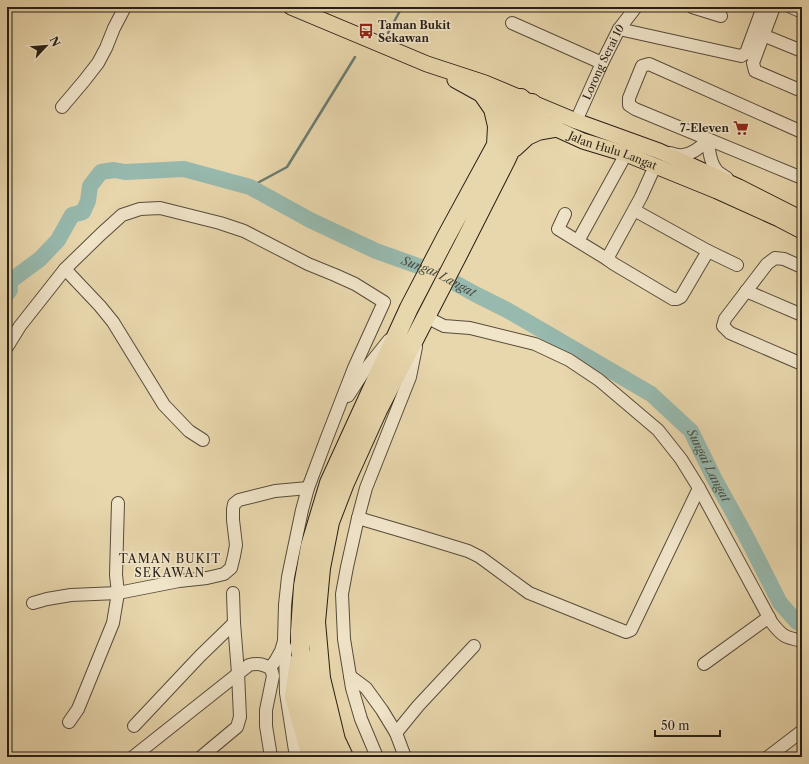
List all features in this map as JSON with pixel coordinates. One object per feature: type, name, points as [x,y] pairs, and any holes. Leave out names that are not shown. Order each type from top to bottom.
[{"type":"highway","points":[[484,96],[493,109],[503,148]]},
{"type":"highway","points":[[344,757],[336,740],[321,678],[316,622],[320,568],[330,522],[344,483],[378,410],[462,247],[503,148],[524,106]]},
{"type":"highway","points":[[312,757],[294,696],[300,650],[303,586],[310,546],[329,483],[408,308],[446,237],[503,148],[538,131],[554,128]]},
{"type":"highway","points":[[300,650],[317,725],[329,757]]},
{"type":"main road","name":"Jalan Hulu Langat","points":[[293,7],[427,64],[486,83],[524,106],[554,128],[583,141],[626,154],[717,191],[802,231]]},
{"type":"main road","name":"Jalan Hulu Langat","points":[[427,64],[484,96],[576,121],[659,151],[740,187],[802,219]]},
{"type":"street","points":[[62,106],[98,63],[125,7]]},
{"type":"street","name":"Lorong Serai 10","points":[[576,121],[619,29],[636,7]]},
{"type":"street","points":[[692,7],[721,16]]},
{"type":"street","points":[[619,29],[740,56],[746,53],[763,7]]},
{"type":"street","points":[[774,7],[753,63],[755,71],[802,92]]},
{"type":"street","points":[[791,7],[802,12]]},
{"type":"street","points":[[512,23],[602,63]]},
{"type":"street","points":[[770,38],[802,51]]},
{"type":"street","points":[[802,132],[649,64],[642,66],[629,98],[629,105],[636,109],[802,178]]},
{"type":"street","points":[[659,151],[682,156],[694,152],[708,140]]},
{"type":"street","points":[[708,140],[712,160],[717,171],[740,187]]},
{"type":"street","points":[[578,241],[626,154]]},
{"type":"street","points":[[607,259],[634,210],[655,166]]},
{"type":"street","points":[[7,347],[20,326],[65,269],[122,215],[140,209],[160,208],[220,223],[244,231],[308,264],[355,284],[384,302],[354,368],[335,417],[320,470],[308,488],[288,577],[285,605],[284,641],[281,651],[270,668]]},
{"type":"street","points":[[634,210],[736,265]]},
{"type":"street","points":[[564,214],[558,229],[673,299],[677,300],[681,297],[708,251]]},
{"type":"street","points":[[802,267],[784,259],[775,258],[767,264],[746,291],[725,319],[723,326],[730,333],[802,364]]},
{"type":"street","points":[[65,269],[113,322],[164,405],[189,431],[204,440]]},
{"type":"street","points":[[746,291],[802,315]]},
{"type":"street","points":[[377,757],[361,719],[352,688],[344,639],[342,594],[358,518],[361,486],[410,377],[425,319],[444,326],[470,328],[535,344],[569,360],[599,380],[658,430],[681,459],[699,488],[772,623],[782,635],[791,639],[802,641]]},
{"type":"street","points":[[335,417],[365,370],[401,325]]},
{"type":"street","points":[[33,603],[47,598],[71,595],[118,593],[224,574],[231,568],[236,545],[233,520],[234,504],[239,500],[274,491],[308,488]]},
{"type":"street","points":[[358,518],[468,551],[480,557],[529,592],[626,632],[631,630],[699,488]]},
{"type":"street","points":[[69,722],[78,709],[113,622],[118,593],[116,575],[118,503]]},
{"type":"street","points":[[201,757],[237,727],[240,717],[233,593]]},
{"type":"street","points":[[285,605],[286,693],[296,757]]},
{"type":"street","points":[[704,664],[769,617]]},
{"type":"street","points":[[134,726],[234,623]]},
{"type":"street","points":[[396,734],[418,706],[474,646]]},
{"type":"street","points":[[133,757],[249,665],[260,663],[270,668],[273,676],[266,710],[266,726],[271,757]]},
{"type":"street","points":[[350,676],[366,688],[382,710],[396,734],[405,757]]},
{"type":"street","points":[[768,757],[802,731]]},
{"type":"waterway","points":[[388,33],[402,7]]},
{"type":"waterway","points":[[250,187],[287,167],[355,57]]},
{"type":"waterway","name":"Sungai Langat","points":[[7,294],[10,290],[9,282],[40,259],[58,240],[72,215],[83,212],[88,201],[90,186],[101,172],[114,170],[125,172],[184,169],[250,187],[310,220],[376,251],[435,272],[507,310],[651,394],[691,431],[780,603],[797,622],[802,624]]},
{"type":"place","name":"Taman Bukit Sekawan","points":[[366,31]]},
{"type":"place","name":"7-Eleven","points":[[741,128]]},
{"type":"district","name":"TAMAN BUKIT SEKAWAN","points":[[170,566]]}]
